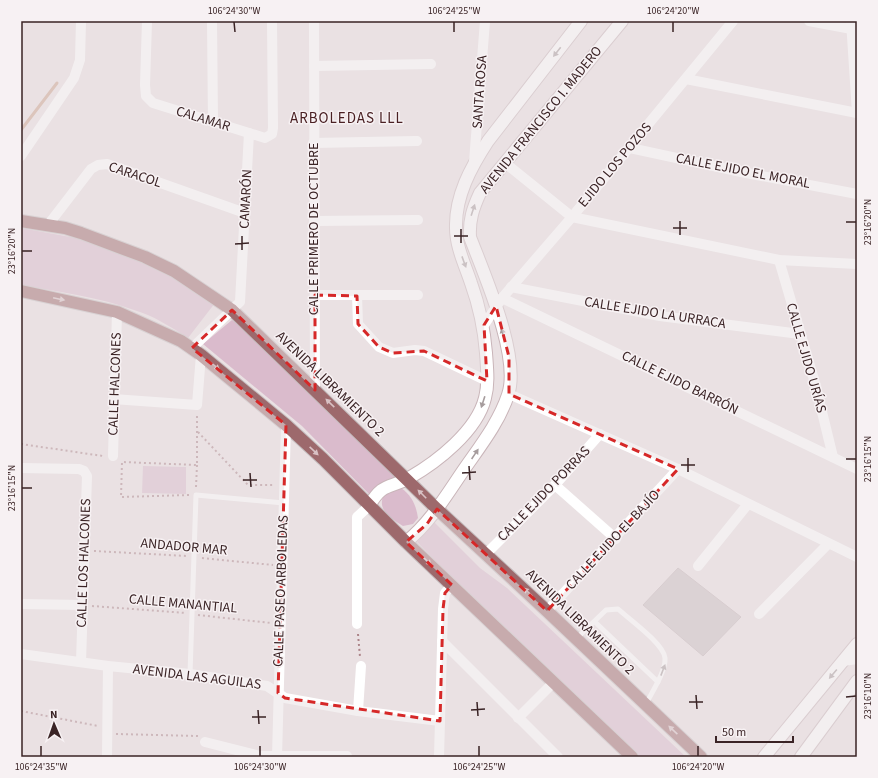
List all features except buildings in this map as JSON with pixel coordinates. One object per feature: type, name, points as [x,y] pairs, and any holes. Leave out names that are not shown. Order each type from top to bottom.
[{"type":"main road","name":"AVENIDA LIBRAMIENTO 2","points":[[21,221],[48,225],[82,233],[145,257],[174,271],[232,310],[437,509],[577,638],[701,757]]},
{"type":"main road","points":[[21,291],[117,312],[181,340],[286,425],[323,459],[406,542],[632,757]]},
{"type":"street","points":[[21,156],[74,78],[80,60],[81,21]]},
{"type":"street","name":"CALAMAR","points":[[147,21],[146,96],[153,103],[265,138],[272,134],[273,128],[272,21]]},
{"type":"street","points":[[212,21],[213,122]]},
{"type":"street","name":"CALLE PRIMERO DE OCTUBRE","points":[[314,21],[313,143],[315,390]]},
{"type":"street","name":"SANTA ROSA","points":[[474,162],[485,21]]},
{"type":"street","name":"AVENIDA FRANCISCO I. MADERO","points":[[407,479],[427,467],[442,455],[472,423],[485,398],[487,381],[484,325],[481,311],[458,243],[456,227],[461,192],[474,162],[488,141],[581,21]]},
{"type":"street","name":"AVENIDA FRANCISCO I. MADERO","points":[[437,509],[489,432],[499,416],[509,394],[511,372],[499,302],[470,237],[469,225],[472,210],[480,193],[622,21]]},
{"type":"street","name":"EJIDO LOS POZOS","points":[[484,325],[499,302],[630,148],[732,21]]},
{"type":"street","points":[[686,79],[857,113],[853,27],[809,21]]},
{"type":"street","points":[[314,66],[431,64]]},
{"type":"street","name":"CAMARÓN","points":[[232,310],[240,302],[249,133]]},
{"type":"street","points":[[313,143],[417,141]]},
{"type":"street","name":"CALLE EJIDO EL MORAL","points":[[630,148],[746,173],[857,194]]},
{"type":"street","points":[[505,163],[572,217],[779,260],[857,264]]},
{"type":"street","name":"CARACOL","points":[[48,225],[91,169],[98,165],[107,164],[245,213]]},
{"type":"street","points":[[314,221],[418,220]]},
{"type":"street","name":"CALLE EJIDO URÍAS","points":[[779,260],[815,383],[833,457]]},
{"type":"street","name":"CALLE EJIDO LA URRACA","points":[[512,287],[660,316],[800,334]]},
{"type":"street","points":[[315,295],[357,296],[418,294]]},
{"type":"street","points":[[357,296],[358,324],[380,347],[393,353],[415,350],[424,351],[487,381]]},
{"type":"street","name":"CALLE EJIDO BARRÓN","points":[[499,302],[857,469]]},
{"type":"street","points":[[113,398],[197,405],[196,352],[232,310]]},
{"type":"street","name":"CALLE HALCONES","points":[[113,456],[113,398],[117,312]]},
{"type":"street","points":[[509,394],[678,470],[857,557]]},
{"type":"street","name":"CALLE PASEO ARBOLEDAS","points":[[277,757],[286,425]]},
{"type":"street","name":"CALLE EJIDO PORRAS","points":[[486,554],[555,485],[600,434]]},
{"type":"street","name":"CALLE LOS HALCONES","points":[[21,468],[79,469],[84,471],[87,476],[81,662]]},
{"type":"street","name":"CALLE EJIDO EL BAJÍO","points":[[547,611],[616,539],[678,470]]},
{"type":"street","points":[[358,624],[357,517],[369,506],[375,496],[384,488],[407,479]]},
{"type":"street","points":[[555,485],[616,539]]},
{"type":"street","points":[[698,566],[748,504]]},
{"type":"street","points":[[406,542],[427,524],[437,509]]},
{"type":"street","points":[[759,614],[828,544]]},
{"type":"street","points":[[439,757],[442,641],[445,593],[452,585]]},
{"type":"street","points":[[21,604],[83,606]]},
{"type":"street","points":[[442,641],[558,757]]},
{"type":"street","points":[[764,757],[857,644]]},
{"type":"street","name":"AVENIDA LAS AGUILAS","points":[[21,654],[108,666],[190,674],[268,686],[285,698],[358,711],[440,721]]},
{"type":"street","points":[[843,661],[857,659]]},
{"type":"street","points":[[107,757],[108,666]]},
{"type":"street","points":[[358,711],[361,666]]},
{"type":"street","points":[[801,757],[857,681]]},
{"type":"street","points":[[518,718],[554,682]]},
{"type":"street","points":[[205,742],[260,756],[347,756]]},
{"type":"lane","points":[[190,674],[196,495],[284,503]]},
{"type":"lane","points":[[577,638],[606,610],[618,609],[661,647],[665,656],[665,662],[658,682],[646,705]]},
{"type":"lane","points":[[595,622],[658,682]]},
{"type":"path","points":[[197,405],[198,465],[196,495],[121,497],[122,462],[198,465]]},
{"type":"path","points":[[197,431],[248,484],[284,486]]},
{"type":"path","points":[[21,444],[84,454],[113,456]]},
{"type":"path","name":"ANDADOR MAR","points":[[85,550],[194,557],[282,566]]},
{"type":"path","name":"CALLE MANANTIAL","points":[[83,606],[191,614],[281,624]]},
{"type":"path","points":[[358,624],[361,666]]},
{"type":"highlighted area","points":[[315,295],[357,296],[358,324],[379,347],[393,353],[424,351],[487,381],[484,325],[496,306],[509,357],[509,394],[678,469],[547,611],[437,509],[427,524],[406,542],[452,585],[445,593],[443,609],[440,721],[285,698],[278,693],[286,425],[192,348],[232,310],[315,390]]},
{"type":"shaded area","points":[[21,228],[87,240],[146,261],[215,303],[188,338],[169,326],[141,312],[120,305],[78,295],[21,285]]},
{"type":"shaded area","points":[[232,320],[283,359],[398,479],[370,495],[302,426],[203,344]]},
{"type":"shaded area","points":[[143,466],[186,467],[186,494],[142,493]]},
{"type":"shaded area","points":[[401,488],[413,501],[418,518],[413,524],[403,526],[392,519],[384,511],[382,506],[383,496],[387,490]]},
{"type":"shaded area","points":[[434,522],[480,568],[507,588],[686,757],[635,757],[470,597],[417,542]]},
{"type":"waterway","points":[[21,130],[57,83]]},
{"type":"district","name":"ARBOLEDAS LLL","points":[[347,118]]}]
